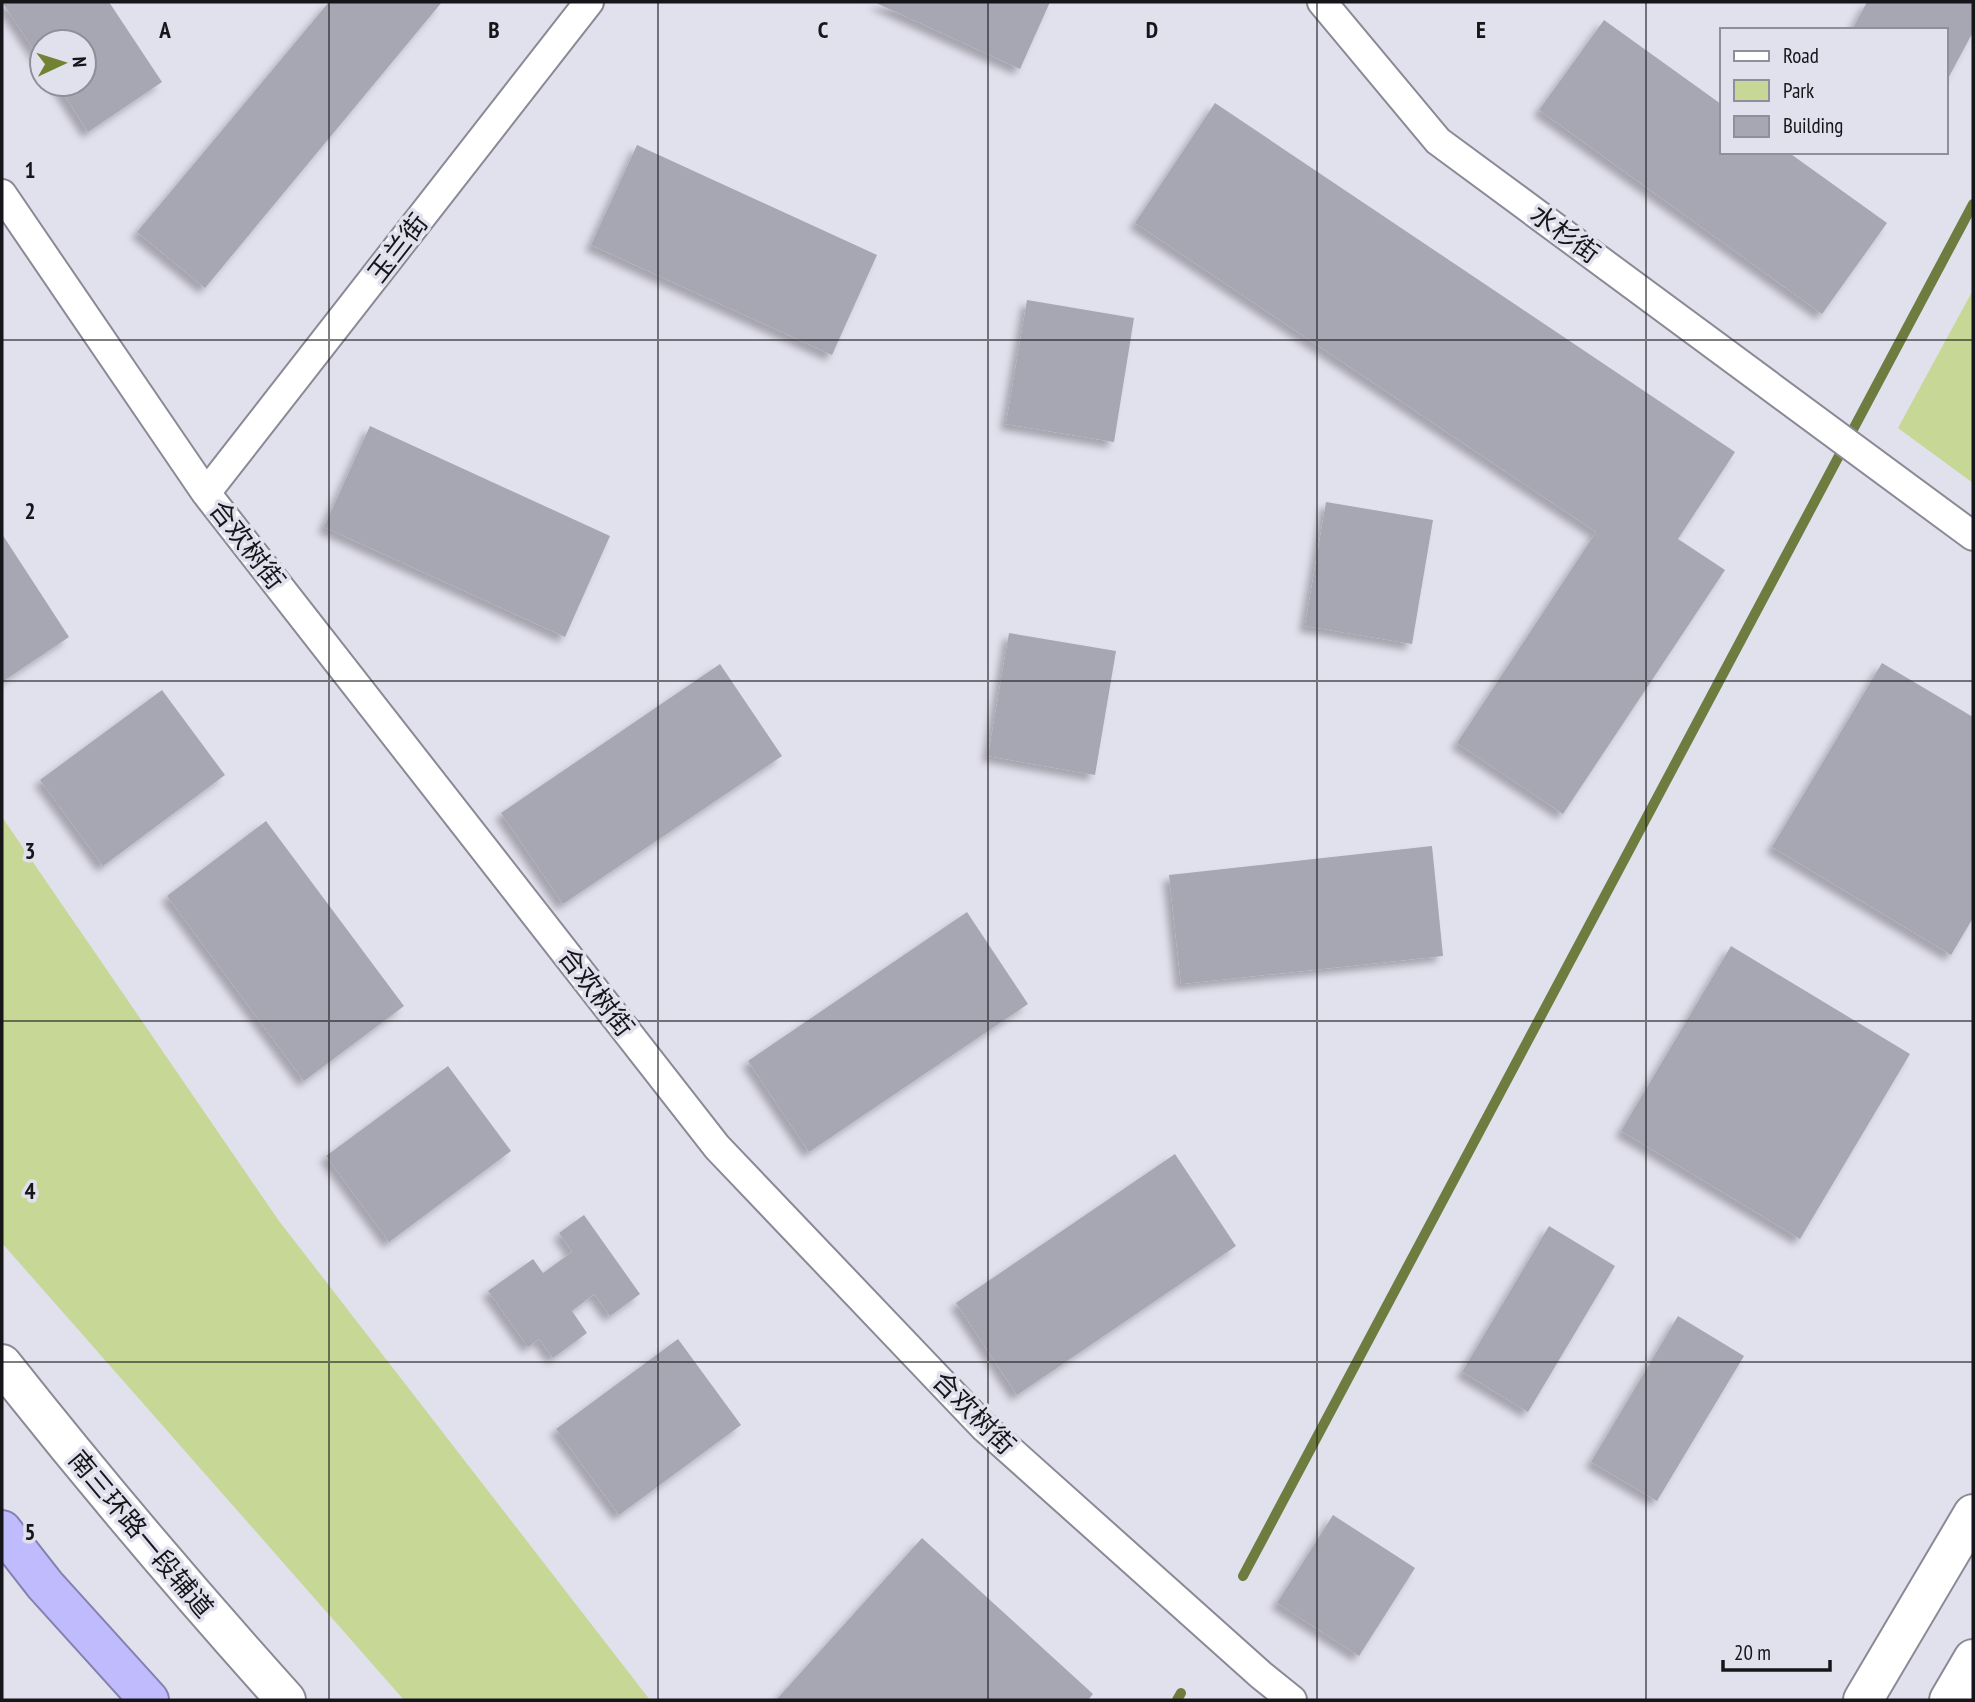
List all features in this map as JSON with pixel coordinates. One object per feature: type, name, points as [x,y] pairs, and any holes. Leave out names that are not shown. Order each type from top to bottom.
[{"type":"highway","points":[[2,1530],[45,1585],[149,1700]]},
{"type":"main road","name":"南三环路一段辅道","points":[[2,1364],[61,1439],[206,1611],[286,1700]]},
{"type":"main road","points":[[1863,1700],[1973,1514]]},
{"type":"main road","points":[[1949,1700],[1973,1659]]},
{"type":"street","name":"玉兰街","points":[[206,493],[589,2]]},
{"type":"street","name":"水杉街","points":[[1322,2],[1438,141],[1973,536]]},
{"type":"street","name":"合欢树街","points":[[2,194],[206,493],[717,1147],[984,1427],[1292,1700]]},
{"type":"green space","points":[[1973,290],[1973,483],[1898,428]]},
{"type":"green space","points":[[2,817],[279,1221],[650,1700],[404,1700],[2,1243]]},
{"type":"building","points":[[2,2],[109,2],[162,82],[88,132],[66,98],[98,98],[98,28],[28,28],[28,41]]},
{"type":"building","points":[[329,2],[442,2],[205,288],[137,232]]},
{"type":"building","points":[[874,2],[1050,2],[1020,69]]},
{"type":"building","points":[[1867,2],[1973,2],[1973,32],[1947,80],[1947,28],[1853,28]]},
{"type":"building","points":[[1604,20],[1720,103],[1720,154],[1791,154],[1887,223],[1822,314],[1539,110]]},
{"type":"building","points":[[1215,103],[1735,452],[1678,539],[1725,570],[1563,814],[1457,743],[1596,532],[1135,223]]},
{"type":"building","points":[[637,145],[877,255],[832,355],[591,245]]},
{"type":"building","points":[[1027,300],[1134,318],[1114,442],[1006,424]]},
{"type":"building","points":[[370,426],[610,536],[565,637],[324,527]]},
{"type":"building","points":[[1326,502],[1433,520],[1412,644],[1305,626]]},
{"type":"building","points":[[2,534],[69,637],[2,682]]},
{"type":"building","points":[[1009,633],[1116,651],[1095,775],[988,756]]},
{"type":"building","points":[[1882,663],[1973,717],[1973,918],[1951,955],[1772,847]]},
{"type":"building","points":[[720,664],[782,756],[563,904],[501,813]]},
{"type":"building","points":[[162,690],[225,775],[103,866],[40,780]]},
{"type":"building","points":[[266,821],[404,1006],[304,1081],[167,896]]},
{"type":"building","points":[[1432,846],[1443,956],[1181,984],[1169,875]]},
{"type":"building","points":[[967,912],[1028,1004],[809,1152],[748,1061]]},
{"type":"building","points":[[1731,946],[1910,1054],[1800,1239],[1621,1131]]},
{"type":"building","points":[[448,1066],[511,1151],[389,1242],[326,1156]]},
{"type":"building","points":[[1175,1154],[1236,1246],[1017,1395],[956,1303]]},
{"type":"building","points":[[584,1215],[640,1294],[610,1316],[594,1294],[572,1311],[587,1333],[553,1358],[539,1339],[528,1347],[488,1291],[533,1259],[543,1273],[572,1252],[559,1233]]},
{"type":"building","points":[[1549,1226],[1615,1266],[1528,1412],[1462,1372]]},
{"type":"building","points":[[1678,1316],[1744,1356],[1657,1501],[1591,1462]]},
{"type":"building","points":[[678,1339],[741,1425],[619,1515],[556,1429]]},
{"type":"building","points":[[1333,1515],[1415,1568],[1359,1656],[1277,1603]]},
{"type":"building","points":[[922,1538],[1093,1694],[1088,1700],[776,1700]]},
{"type":"waterway","points":[[1243,1576],[1973,204]]},
{"type":"waterway","points":[[1177,1700],[1181,1693]]}]
